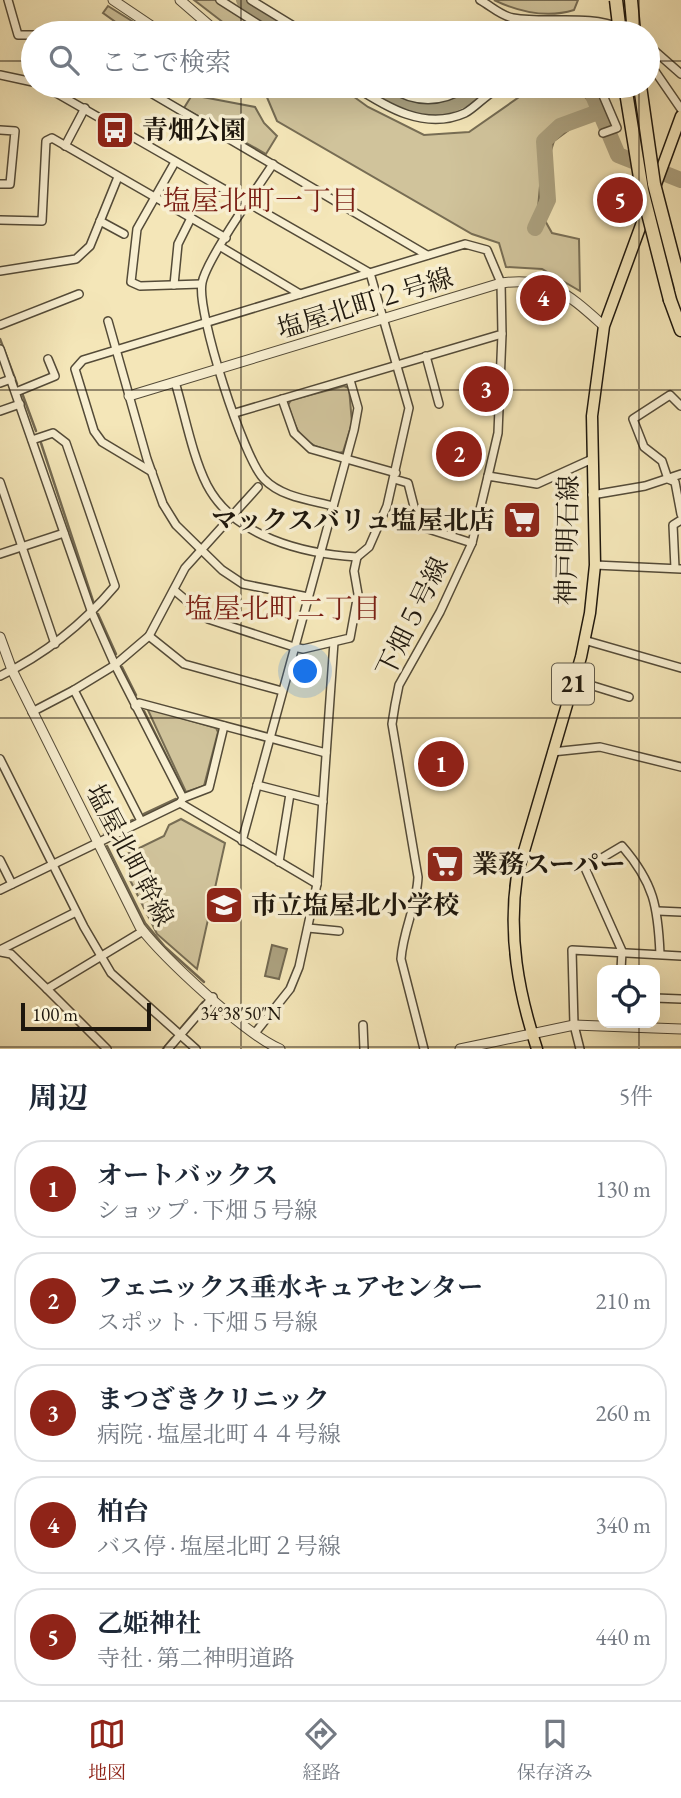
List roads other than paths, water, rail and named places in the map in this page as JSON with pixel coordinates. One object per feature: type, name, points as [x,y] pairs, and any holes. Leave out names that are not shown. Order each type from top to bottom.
[{"type":"highway","points":[[616,0],[619,21]]},
{"type":"highway","points":[[631,0],[632,21]]},
{"type":"highway","points":[[627,98],[642,190],[670,300],[681,330]]},
{"type":"highway","points":[[642,98],[654,184],[681,288]]},
{"type":"main road","name":"神戸明石線","points":[[537,1049],[518,980],[513,903],[517,875],[584,640],[595,565],[590,460],[592,416],[604,326],[681,116]]},
{"type":"street","points":[[8,0],[18,35],[21,35]]},
{"type":"street","points":[[113,0],[144,21]]},
{"type":"street","points":[[180,0],[204,21]]},
{"type":"street","points":[[220,0],[253,21]]},
{"type":"street","points":[[251,0],[285,21]]},
{"type":"street","points":[[480,0],[500,14],[543,21]]},
{"type":"street","points":[[660,56],[681,74]]},
{"type":"street","points":[[0,75],[21,79]]},
{"type":"street","points":[[660,78],[681,108]]},
{"type":"street","points":[[66,98],[370,273],[409,408],[395,476],[380,524],[369,547],[357,557],[320,552],[275,541],[252,531],[232,514],[207,484],[175,382]]},
{"type":"street","points":[[160,98],[427,256]]},
{"type":"street","points":[[373,98],[411,117],[442,119],[466,113],[485,98]]},
{"type":"street","points":[[416,98],[449,98]]},
{"type":"street","points":[[603,133],[617,128],[604,98]]},
{"type":"street","points":[[65,146],[85,108]]},
{"type":"street","points":[[0,130],[15,131],[10,184],[0,184]]},
{"type":"street","points":[[0,219],[42,221],[46,141],[52,138],[226,238]]},
{"type":"street","points":[[175,162],[137,229],[131,282],[140,286],[201,284]]},
{"type":"street","points":[[273,164],[226,238],[201,284],[206,322],[245,450],[264,480],[288,494],[332,506]]},
{"type":"street","points":[[0,271],[76,260],[90,246],[118,177]]},
{"type":"street","points":[[174,285],[178,244],[191,218]]},
{"type":"street","points":[[100,221],[124,234]]},
{"type":"street","name":"下畑５号線","points":[[424,1049],[401,959],[402,946],[417,894],[417,861],[392,724],[399,685],[440,612],[472,543],[498,433],[502,334],[500,283],[488,250],[465,244],[427,256]]},
{"type":"street","points":[[221,247],[300,294]]},
{"type":"street","points":[[152,472],[102,442],[93,431],[75,369],[83,360],[427,256]]},
{"type":"street","name":"塩屋北町２号線","points":[[129,396],[500,283],[529,281],[555,287],[604,326]]},
{"type":"street","points":[[0,325],[79,294]]},
{"type":"street","points":[[108,321],[152,472],[163,504],[176,525],[222,570],[243,584],[308,597]]},
{"type":"street","points":[[235,413],[502,334]]},
{"type":"street","points":[[0,349],[92,614],[181,800],[242,841],[317,884]]},
{"type":"street","points":[[426,356],[439,404]]},
{"type":"street","points":[[16,392],[55,376],[48,359]]},
{"type":"street","points":[[0,383],[11,379]]},
{"type":"street","points":[[242,841],[358,408],[350,380]]},
{"type":"street","points":[[681,406],[670,395],[633,419],[644,447],[662,461],[668,479],[674,482],[681,514]]},
{"type":"street","points":[[282,400],[300,441],[311,449],[395,476],[408,483],[419,526],[472,543]]},
{"type":"street","points":[[0,411],[20,404]]},
{"type":"street","points":[[0,676],[55,644],[92,614],[115,586],[72,454],[66,443],[53,433],[33,440]]},
{"type":"street","points":[[488,476],[537,484],[590,460]]},
{"type":"street","points":[[592,495],[645,486],[681,474]]},
{"type":"street","points":[[0,482],[55,644]]},
{"type":"street","points":[[32,712],[115,665],[149,636],[185,568],[258,487]]},
{"type":"street","points":[[595,565],[678,569],[673,525],[681,520]]},
{"type":"street","points":[[0,554],[64,533]]},
{"type":"street","points":[[174,590],[208,619],[294,648],[334,642],[350,638],[356,614],[357,557]]},
{"type":"street","points":[[149,636],[184,664],[282,691]]},
{"type":"street","name":"塩屋北町幹線","points":[[0,637],[32,712],[96,843],[143,931],[159,952],[256,1033],[280,1049]]},
{"type":"street","points":[[584,640],[681,668]]},
{"type":"street","points":[[256,1033],[290,989],[299,967],[317,884],[334,642]]},
{"type":"street","points":[[574,680],[629,697]]},
{"type":"street","points":[[74,690],[141,821]]},
{"type":"street","points":[[135,706],[139,703],[326,753]]},
{"type":"street","points":[[0,890],[209,788],[224,726]]},
{"type":"street","points":[[552,752],[600,747],[681,767]]},
{"type":"street","points":[[0,759],[76,912],[111,973],[196,1049]]},
{"type":"street","points":[[257,785],[323,803]]},
{"type":"street","points":[[279,862],[290,794]]},
{"type":"street","points":[[621,965],[622,951],[585,868],[622,846],[638,865],[658,911],[660,954]]},
{"type":"street","points":[[0,860],[12,884]]},
{"type":"street","points":[[658,911],[681,912]]},
{"type":"street","points":[[0,951],[76,912]]},
{"type":"street","points":[[308,928],[339,931]]},
{"type":"street","points":[[47,989],[143,931]]},
{"type":"street","points":[[580,1049],[574,1025],[572,950],[681,956]]},
{"type":"street","points":[[0,951],[10,954],[107,1049]]},
{"type":"street","points":[[168,1049],[213,997]]},
{"type":"street","points":[[660,998],[681,999]]},
{"type":"street","points":[[363,1025],[364,1049]]},
{"type":"street","points":[[460,1049],[574,1025],[597,1025]]},
{"type":"street","points":[[660,1028],[681,1029]]},
{"type":"waterway","points":[[244,0],[276,21]]},
{"type":"waterway","points":[[387,98],[399,104],[427,110],[441,108],[465,98]]},
{"type":"waterway","points":[[594,98],[618,155],[681,180]]},
{"type":"waterway","points":[[535,228],[548,200],[544,141],[560,126],[601,111]]},
{"type":"waterway","points":[[0,339],[17,384]]},
{"type":"waterway","points":[[22,393],[36,431]]},
{"type":"waterway","points":[[41,443],[93,601]]},
{"type":"waterway","points":[[98,614],[116,654]]},
{"type":"waterway","points":[[122,667],[136,695]]},
{"type":"waterway","points":[[144,711],[184,791]]},
{"type":"waterway","points":[[144,814],[176,799]]},
{"type":"waterway","points":[[104,834],[133,820]]},
{"type":"waterway","points":[[107,846],[145,923],[165,947],[204,982]]},
{"type":"waterway","points":[[181,1028],[203,1002]]},
{"type":"waterway","points":[[163,1049],[172,1038]]},
{"type":"place","name":"青畑公園","points":[[115,130]]},
{"type":"place","name":"乙姫神社","points":[[620,200]]},
{"type":"place","name":"柏台","points":[[543,298]]},
{"type":"place","name":"まつざきクリニック","points":[[486,389]]},
{"type":"place","name":"フェニックス垂水キュアセンター","points":[[459,454]]},
{"type":"place","name":"マックスバリュ塩屋北店","points":[[522,520]]},
{"type":"place","name":"オートバックス","points":[[441,764]]},
{"type":"place","name":"業務スーパー","points":[[445,864]]},
{"type":"place","name":"市立塩屋北小学校","points":[[224,905]]},
{"type":"district","name":"塩屋北町一丁目","points":[[261,200]]},
{"type":"district","name":"塩屋北町二丁目","points":[[283,608]]}]
